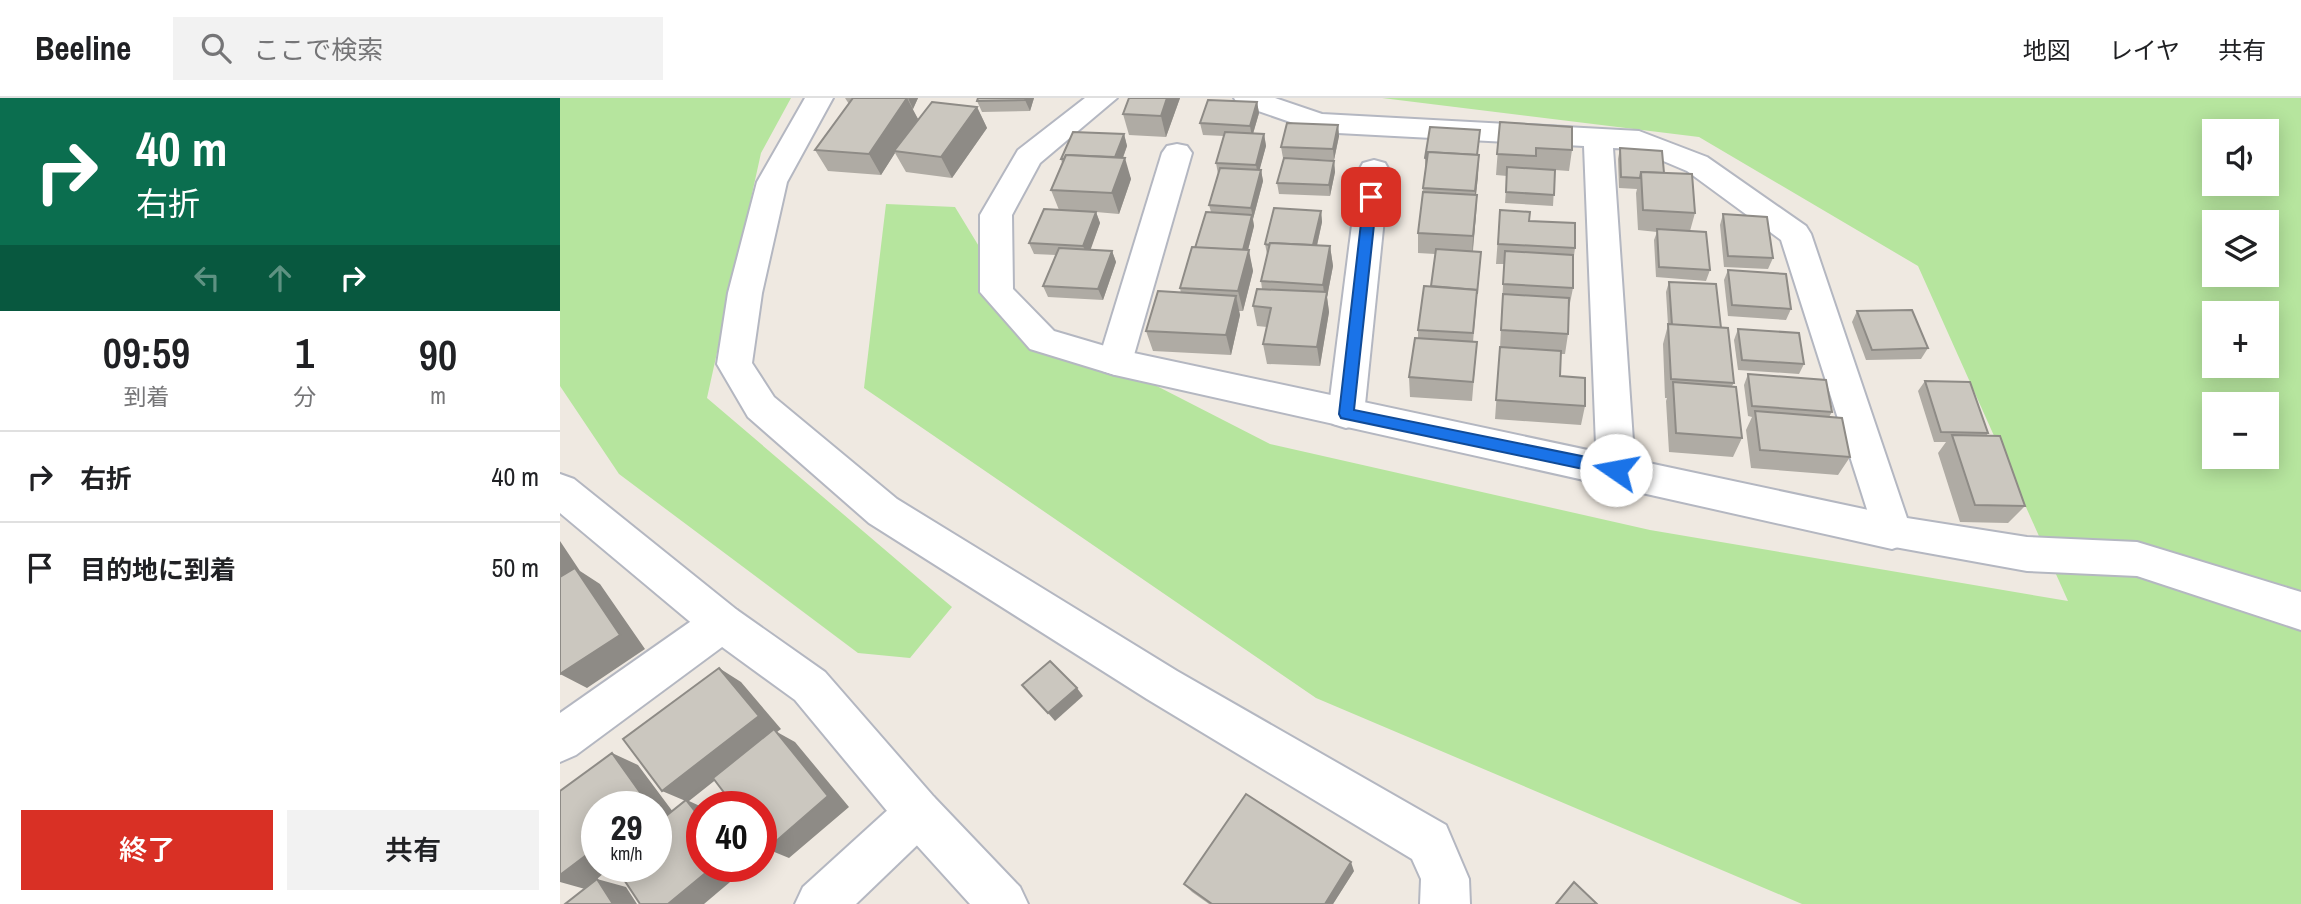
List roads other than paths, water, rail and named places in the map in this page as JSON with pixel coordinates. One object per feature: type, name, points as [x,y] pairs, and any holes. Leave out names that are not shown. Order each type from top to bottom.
[{"type":"street","points":[[819,98],[772,183],[745,293],[734,364],[761,407],[883,511],[1162,685],[1429,842],[1445,879],[1445,904]]},
{"type":"street","points":[[1103,98],[1028,157],[996,215],[997,292],[1042,340],[1115,362],[1892,532],[2026,554],[2137,559],[2301,611]]},
{"type":"street","points":[[1248,98],[1319,122],[1639,140],[1697,164],[1795,234],[1892,532]]},
{"type":"street","points":[[1598,137],[1616,470]]},
{"type":"street","points":[[1115,362],[1177,153]]},
{"type":"street","points":[[1346,414],[1374,170]]},
{"type":"street","points":[[561,493],[722,622],[810,686],[918,813],[1003,904]]},
{"type":"street","points":[[560,740],[722,622]]},
{"type":"street","points":[[820,904],[918,813]]}]
